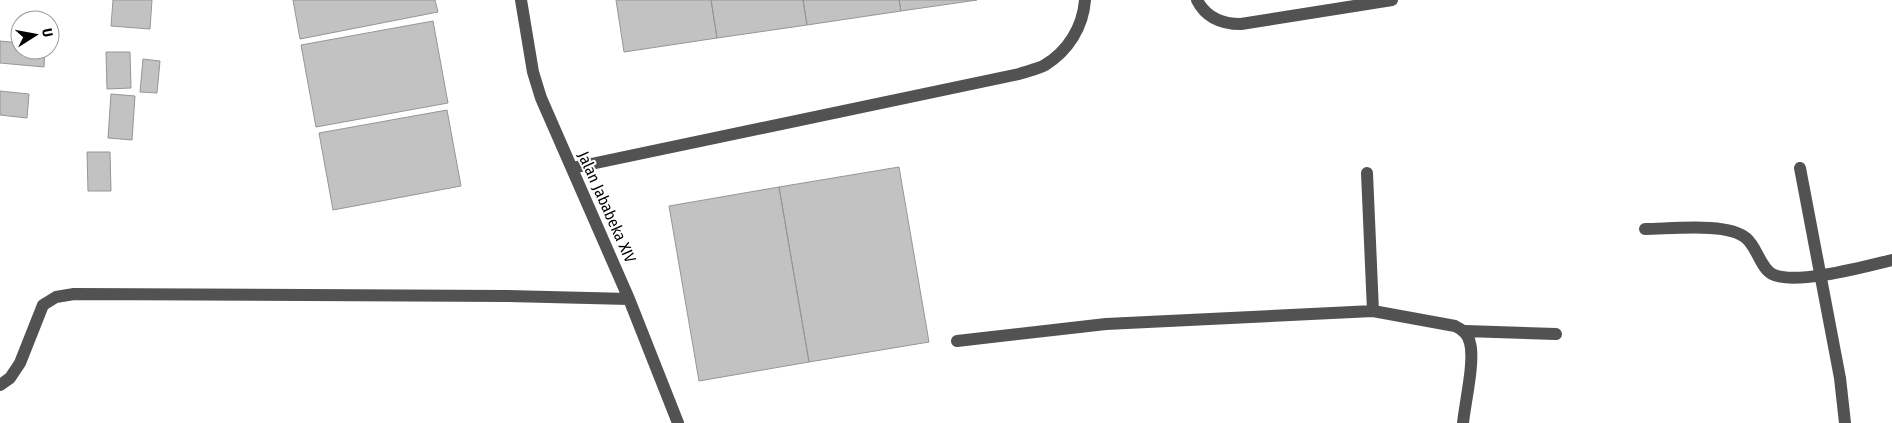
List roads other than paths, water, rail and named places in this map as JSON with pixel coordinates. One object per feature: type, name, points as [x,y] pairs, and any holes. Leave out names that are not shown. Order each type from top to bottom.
[{"type":"street","name":"Jalan Jababeka XIV","points":[[521,0],[533,72],[541,98],[629,299],[678,423]]},
{"type":"street","points":[[572,168],[1019,74],[1044,65],[1068,45],[1078,28],[1084,11],[1084,0]]},
{"type":"street","points":[[1197,0],[1201,9],[1226,24],[1241,24],[1392,0]]},
{"type":"street","points":[[1800,168],[1840,378],[1845,423]]},
{"type":"street","points":[[1367,173],[1373,310]]},
{"type":"street","points":[[1645,230],[1720,228],[1735,232],[1745,236],[1767,270],[1783,278],[1820,276],[1892,260]]},
{"type":"street","points":[[0,385],[10,378],[20,362],[43,306],[56,297],[74,294],[508,296],[629,299]]},
{"type":"street","points":[[957,340],[1106,324],[1373,310],[1455,326],[1465,332],[1556,334]]},
{"type":"street","points":[[1463,423],[1471,362],[1471,344],[1465,332]]}]
